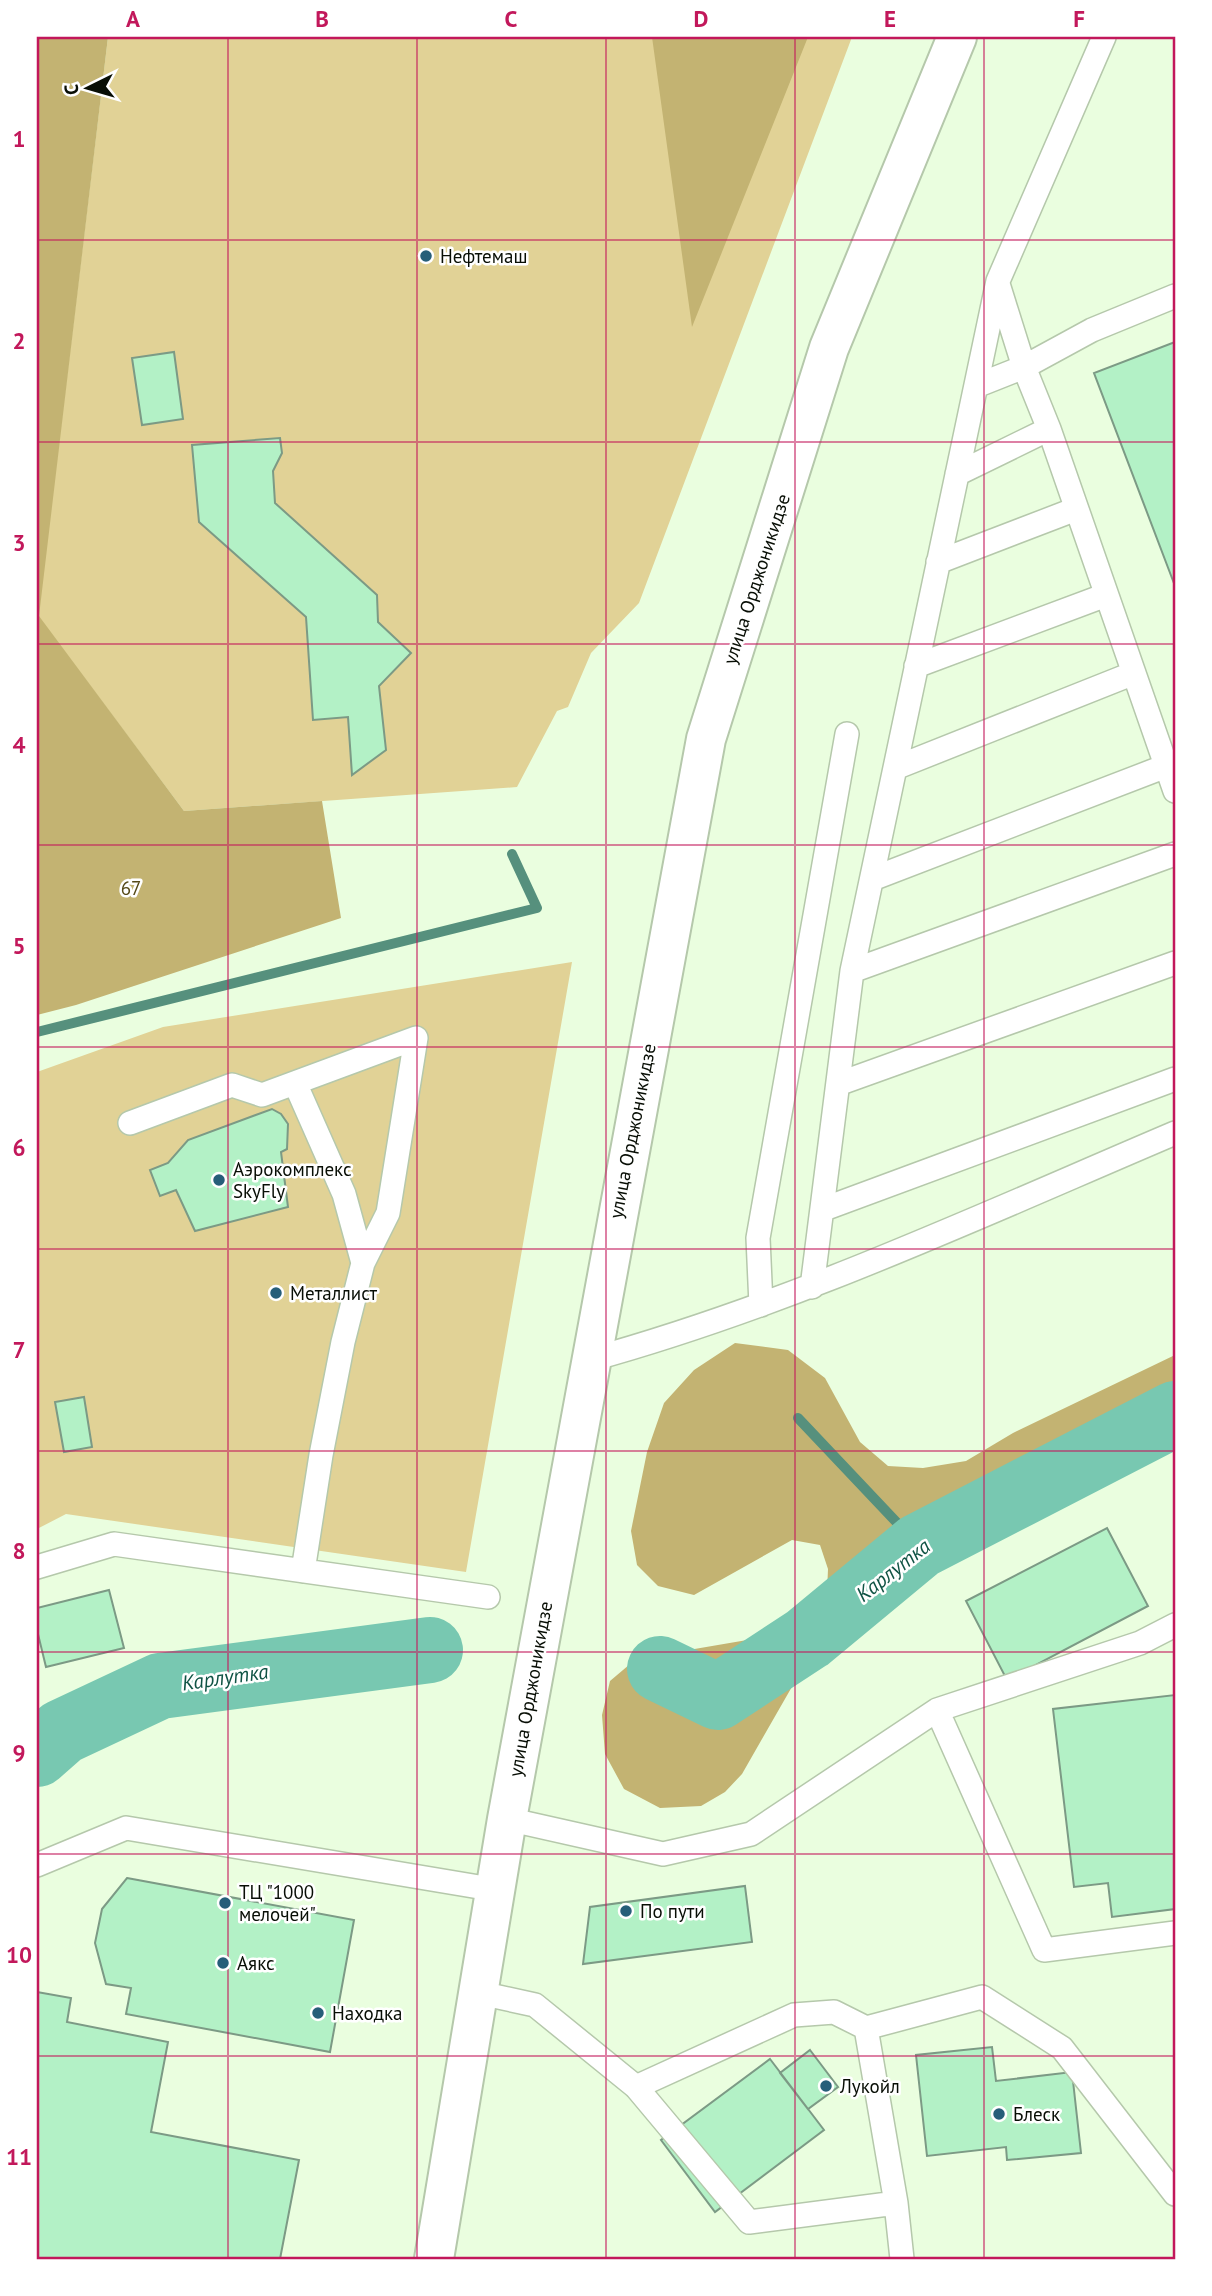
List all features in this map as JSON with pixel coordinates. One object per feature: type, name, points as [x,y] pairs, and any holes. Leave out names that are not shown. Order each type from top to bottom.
[{"type":"main road","name":"улица Орджоникидзе","points":[[434,2259],[507,1819],[589,1360],[706,739],[829,348],[957,37]]},
{"type":"lane","points":[[812,1287],[824,1209],[852,971],[998,281],[1104,37]]},
{"type":"lane","points":[[998,281],[1024,367],[1049,429],[1175,791]]},
{"type":"lane","points":[[975,386],[1024,367],[1092,330],[1175,296]]},
{"type":"lane","points":[[957,474],[1049,429]]},
{"type":"lane","points":[[938,562],[1076,509]]},
{"type":"lane","points":[[916,666],[1106,595]]},
{"type":"lane","points":[[895,768],[1134,673]]},
{"type":"lane","points":[[761,1305],[758,1238],[847,734]]},
{"type":"lane","points":[[872,879],[1166,766]]},
{"type":"lane","points":[[852,971],[1175,855]]},
{"type":"lane","points":[[838,1084],[1175,963]]},
{"type":"lane","points":[[130,1123],[232,1085],[262,1095],[416,1038],[388,1213],[363,1263],[328,1417],[303,1571]]},
{"type":"lane","points":[[824,1209],[1175,1079]]},
{"type":"lane","points":[[295,1083],[344,1194],[363,1263]]},
{"type":"lane","points":[[589,1360],[666,1339],[812,1287],[1175,1132]]},
{"type":"lane","points":[[37,1567],[114,1544],[488,1597]]},
{"type":"lane","points":[[507,1819],[663,1854],[751,1834],[937,1710],[1140,1643],[1175,1625]]},
{"type":"lane","points":[[1140,1643],[1175,1639]]},
{"type":"lane","points":[[937,1710],[1044,1950],[1175,1933]]},
{"type":"lane","points":[[37,1865],[126,1828],[497,1890]]},
{"type":"lane","points":[[480,1993],[535,2005],[636,2087],[749,2222],[896,2203]]},
{"type":"lane","points":[[636,2087],[794,2015],[834,2012],[866,2028],[982,1997],[1062,2048],[1175,2194]]},
{"type":"lane","points":[[866,2028],[896,2203],[902,2259]]},
{"type":"shaded area","name":"Нефтемаш","points":[[108,37],[852,37],[639,603],[591,653],[568,707],[557,711],[517,787],[184,811],[38,616]]},
{"type":"shaded area","name":"Металлист","points":[[572,962],[466,1572],[66,1514],[37,1529],[37,1072],[163,1027]]},
{"type":"green space","name":"67","points":[[37,37],[108,37],[39,616],[184,811],[322,801],[341,918],[76,1005],[37,1015]]},
{"type":"green space","points":[[652,37],[808,37],[692,327]]},
{"type":"green space","points":[[735,1343],[788,1350],[825,1378],[860,1442],[888,1466],[923,1468],[966,1461],[1013,1433],[1175,1355],[1175,1448],[933,1569],[827,1646],[797,1678],[742,1774],[725,1792],[701,1806],[660,1808],[624,1789],[605,1754],[602,1715],[610,1681],[636,1659],[753,1639],[807,1611],[827,1593],[828,1569],[820,1545],[792,1540],[694,1595],[658,1586],[637,1565],[631,1531],[647,1452],[664,1403],[694,1370]]},
{"type":"building","points":[[1175,342],[1175,586],[1094,373]]},
{"type":"building","points":[[174,352],[183,419],[142,425],[132,358]]},
{"type":"building","points":[[280,438],[282,453],[273,471],[275,503],[377,595],[378,622],[411,653],[379,686],[386,750],[352,775],[348,717],[313,720],[306,617],[199,522],[192,445]]},
{"type":"building","name":"Аэрокомплекс SkyFly","points":[[272,1109],[281,1114],[288,1124],[287,1149],[281,1152],[288,1207],[195,1231],[176,1190],[160,1196],[150,1170],[168,1163],[188,1140]]},
{"type":"building","points":[[84,1397],[92,1447],[64,1452],[55,1402]]},
{"type":"building","points":[[1107,1528],[1148,1606],[1007,1680],[966,1601]]},
{"type":"building","points":[[109,1590],[124,1648],[46,1667],[37,1630],[37,1608]]},
{"type":"building","points":[[1175,1695],[1175,1909],[1112,1917],[1108,1883],[1074,1887],[1053,1709]]},
{"type":"building","name":"Аякс","points":[[127,1878],[354,1920],[330,2052],[126,2014],[131,1988],[106,1984],[95,1943],[102,1909]]},
{"type":"building","points":[[745,1886],[752,1942],[583,1964],[590,1907]]},
{"type":"building","points":[[37,1992],[71,1998],[67,2022],[168,2042],[151,2132],[299,2160],[280,2259],[37,2259]]},
{"type":"building","name":"Блеск","points":[[992,2047],[996,2081],[1072,2072],[1081,2153],[1007,2160],[1006,2147],[927,2156],[916,2055]]},
{"type":"building","points":[[810,2050],[838,2087],[808,2109],[780,2073]]},
{"type":"building","points":[[770,2059],[824,2130],[715,2212],[661,2140]]},
{"type":"waterway","points":[[37,1032],[537,908],[512,854]]},
{"type":"waterway","name":"Карлутка","points":[[660,1669],[718,1697],[808,1638],[919,1546],[1175,1414]]},
{"type":"waterway","points":[[798,1418],[919,1546]]},
{"type":"waterway","name":"Карлутка","points":[[37,1754],[62,1732],[160,1686],[430,1650]]},
{"type":"place","name":"Нефтемаш","points":[[426,256]]},
{"type":"place","name":"Аэрокомплекс SkyFly","points":[[219,1180]]},
{"type":"place","name":"Металлист","points":[[276,1293]]},
{"type":"place","name":"ТЦ \"1000 мелочей\"","points":[[225,1903]]},
{"type":"place","name":"По пути","points":[[626,1911]]},
{"type":"place","name":"Аякс","points":[[223,1963]]},
{"type":"place","name":"Находка","points":[[318,2013]]},
{"type":"place","name":"Лукойл","points":[[826,2086]]},
{"type":"place","name":"Блеск","points":[[999,2114]]}]
